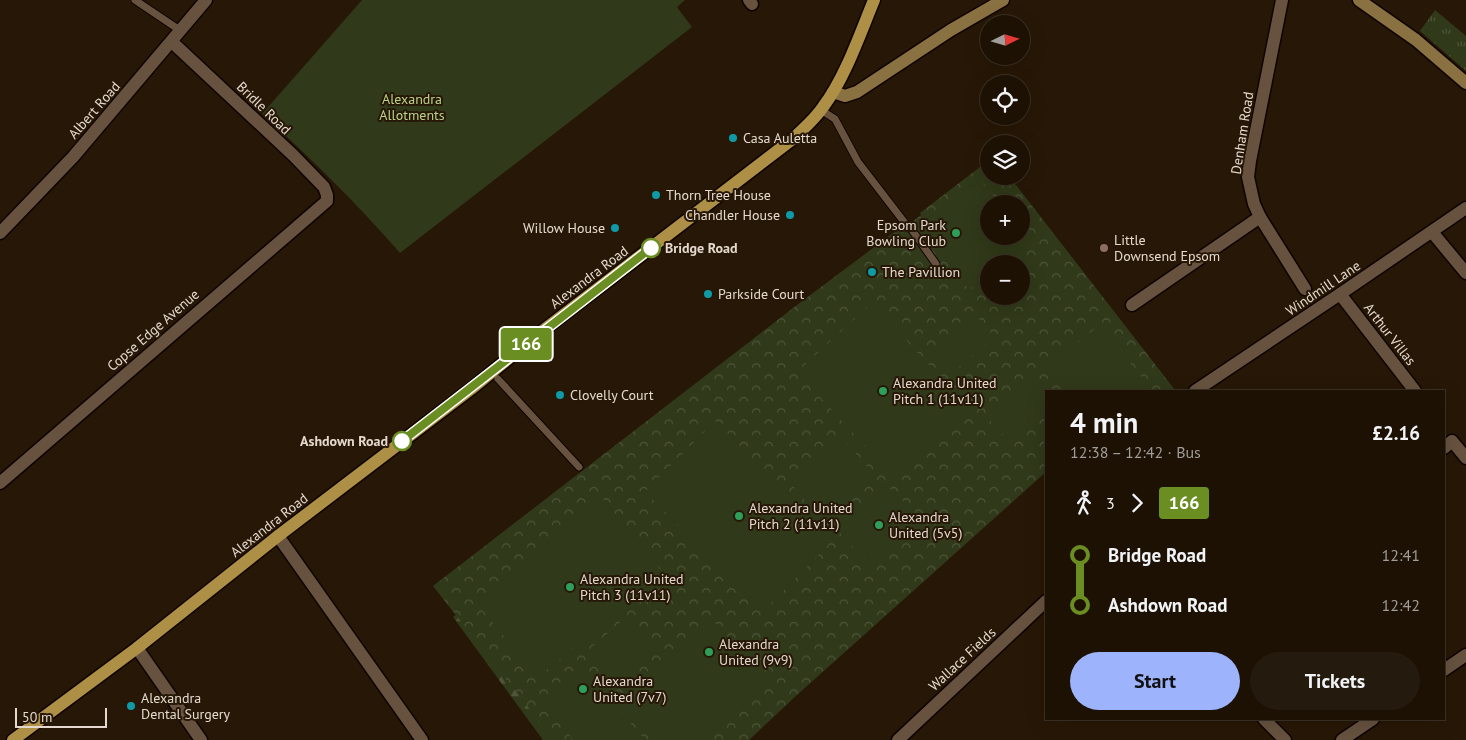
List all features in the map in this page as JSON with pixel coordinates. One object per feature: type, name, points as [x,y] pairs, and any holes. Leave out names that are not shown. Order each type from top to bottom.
[{"type":"main road","name":"Alexandra Road","points":[[14,740],[137,648],[278,536],[767,160],[807,126],[833,92],[874,0]]},
{"type":"main road","points":[[1359,0],[1416,40],[1466,83]]},
{"type":"main road","points":[[833,92],[845,96],[857,92],[950,30],[999,1]]},
{"type":"street","name":"Albert Road","points":[[0,233],[56,177],[206,0]]},
{"type":"street","name":"Denham Road","points":[[1282,0],[1249,169],[1250,193],[1260,217],[1305,288]]},
{"type":"street","name":"Bridle Road","points":[[172,42],[324,187],[327,201]]},
{"type":"street","name":"Copse Edge Avenue","points":[[0,483],[327,201]]},
{"type":"street","name":"Windmill Lane","points":[[1196,390],[1466,208]]},
{"type":"street","points":[[1132,306],[1260,217]]},
{"type":"street","points":[[1432,232],[1466,273]]},
{"type":"street","name":"Arthur Villas","points":[[1340,294],[1414,390]]},
{"type":"street","points":[[1445,447],[1452,441],[1466,458]]},
{"type":"street","points":[[278,536],[422,740]]},
{"type":"street","name":"Wallace Fields","points":[[898,740],[1045,602]]},
{"type":"street","points":[[137,648],[201,740]]},
{"type":"street","points":[[1445,669],[1466,655]]},
{"type":"street","points":[[1265,720],[1285,740]]},
{"type":"street","points":[[1342,740],[1372,720]]},
{"type":"lane","points":[[135,0],[181,31]]},
{"type":"lane","points":[[821,110],[835,119],[858,162],[912,230],[936,264]]},
{"type":"lane","points":[[498,379],[580,467]]},
{"type":"green space","name":"Alexandra Allotments","points":[[362,0],[685,0],[677,7],[692,27],[400,253],[333,182],[262,114]]},
{"type":"green space","points":[[1435,10],[1466,36],[1466,71],[1420,31]]},
{"type":"green space","points":[[980,167],[980,185],[1016,185],[1024,195],[980,195],[980,245],[1030,245],[1030,203],[1175,390],[1045,390],[1045,473],[749,740],[554,740],[433,586],[797,305],[901,227],[911,223],[921,215],[920,213]]},
{"type":"green space","name":"Epsom Park Bowling Club","points":[[979,179],[980,185],[984,185],[992,195],[980,195],[980,245],[1025,245],[1012,255],[980,255],[980,281],[969,290],[918,226]]},
{"type":"green space","name":"Alexandra United Pitch 1 (11v11)","points":[[872,303],[969,409],[895,478],[797,372]]},
{"type":"green space","points":[[975,314],[994,337],[952,373],[932,349]]},
{"type":"green space","points":[[1100,325],[1149,387],[1144,390],[1065,390],[1047,367]]},
{"type":"green space","points":[[1032,378],[1045,393],[1045,409],[1008,440],[986,416]]},
{"type":"green space","name":"Alexandra United Pitch 2 (11v11)","points":[[715,421],[834,539],[764,610],[645,492]]},
{"type":"green space","points":[[842,438],[871,471],[819,516],[791,484]]},
{"type":"green space","name":"Alexandra United (5v5)","points":[[885,484],[920,518],[872,566],[838,531]]},
{"type":"green space","name":"Alexandra United Pitch 3 (11v11)","points":[[602,498],[663,573],[538,677],[476,602]]},
{"type":"green space","points":[[471,603],[566,740],[543,740],[453,617]]},
{"type":"green space","points":[[625,618],[656,653],[621,683],[591,648]]},
{"type":"green space","name":"Alexandra United (9v9)","points":[[713,621],[768,683],[704,740],[654,740],[621,702]]},
{"type":"green space","name":"Alexandra United (7v7)","points":[[585,671],[645,740],[574,740],[545,706]]},
{"type":"bus line","name":"166","points":[[402,441],[651,248]]},
{"type":"place","name":"Casa Auletta","points":[[733,138]]},
{"type":"place","name":"Thorn Tree House","points":[[656,195]]},
{"type":"place","name":"Chandler House","points":[[790,215]]},
{"type":"place","name":"Willow House","points":[[615,228]]},
{"type":"place","name":"Epsom Park Bowling Club","points":[[956,233]]},
{"type":"place","name":"Bridge Road","points":[[651,248]]},
{"type":"place","name":"Little Downsend Epsom","points":[[1104,248]]},
{"type":"place","name":"The Pavillion","points":[[872,272]]},
{"type":"place","name":"Parkside Court","points":[[708,294]]},
{"type":"place","name":"Alexandra United Pitch 1 (11v11)","points":[[883,391]]},
{"type":"place","name":"Clovelly Court","points":[[560,395]]},
{"type":"place","name":"Ashdown Road","points":[[402,441]]},
{"type":"place","name":"Alexandra United Pitch 2 (11v11)","points":[[739,516]]},
{"type":"place","name":"Alexandra United (5v5)","points":[[879,525]]},
{"type":"place","name":"Alexandra United Pitch 3 (11v11)","points":[[570,587]]},
{"type":"place","name":"Alexandra United (9v9)","points":[[709,652]]},
{"type":"place","name":"Alexandra United (7v7)","points":[[583,689]]},
{"type":"place","name":"Alexandra Dental Surgery","points":[[131,706]]}]
